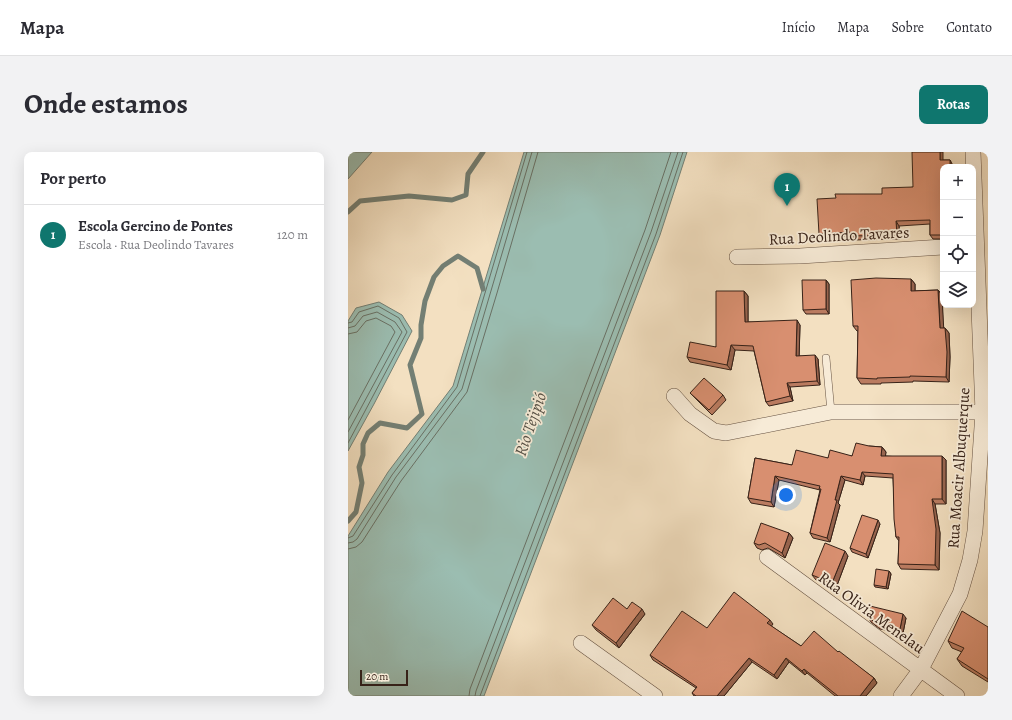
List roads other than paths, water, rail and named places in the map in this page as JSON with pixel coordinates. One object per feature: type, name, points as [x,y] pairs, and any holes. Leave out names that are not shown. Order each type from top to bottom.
[{"type":"street","name":"Rua Moacir Albuquerque","points":[[901,696],[921,669],[960,594],[970,560],[975,531],[985,412],[979,245],[973,152]]},
{"type":"street","name":"Rua Deolindo Tavares","points":[[737,257],[800,256],[940,247]]},
{"type":"street","points":[[674,396],[690,414],[714,432],[726,433],[831,412],[985,412]]},
{"type":"street","name":"Rua Olivia Menelau","points":[[767,558],[956,696]]},
{"type":"street","points":[[581,643],[655,696]]},
{"type":"lane","points":[[826,358],[831,412]]},
{"type":"water","points":[[348,152],[372,152],[348,179]]},
{"type":"water","name":"Rio Tejipió","points":[[524,152],[687,152],[660,235],[484,696],[348,696],[348,536],[388,472],[453,386]]},
{"type":"water","points":[[379,302],[402,315],[412,331],[348,451],[348,321],[356,308]]},
{"type":"waterway","points":[[348,212],[360,201],[409,196],[452,200],[466,195],[468,174],[483,152]]},
{"type":"waterway","points":[[348,521],[356,512],[362,483],[359,467],[363,455],[363,444],[368,433],[380,423],[407,428],[422,414],[410,365],[421,338],[421,325],[425,301],[434,277],[443,266],[458,256],[477,268],[483,289]]},
{"type":"place","name":"Escola Gercino de Pontes","points":[[787,206]]}]
